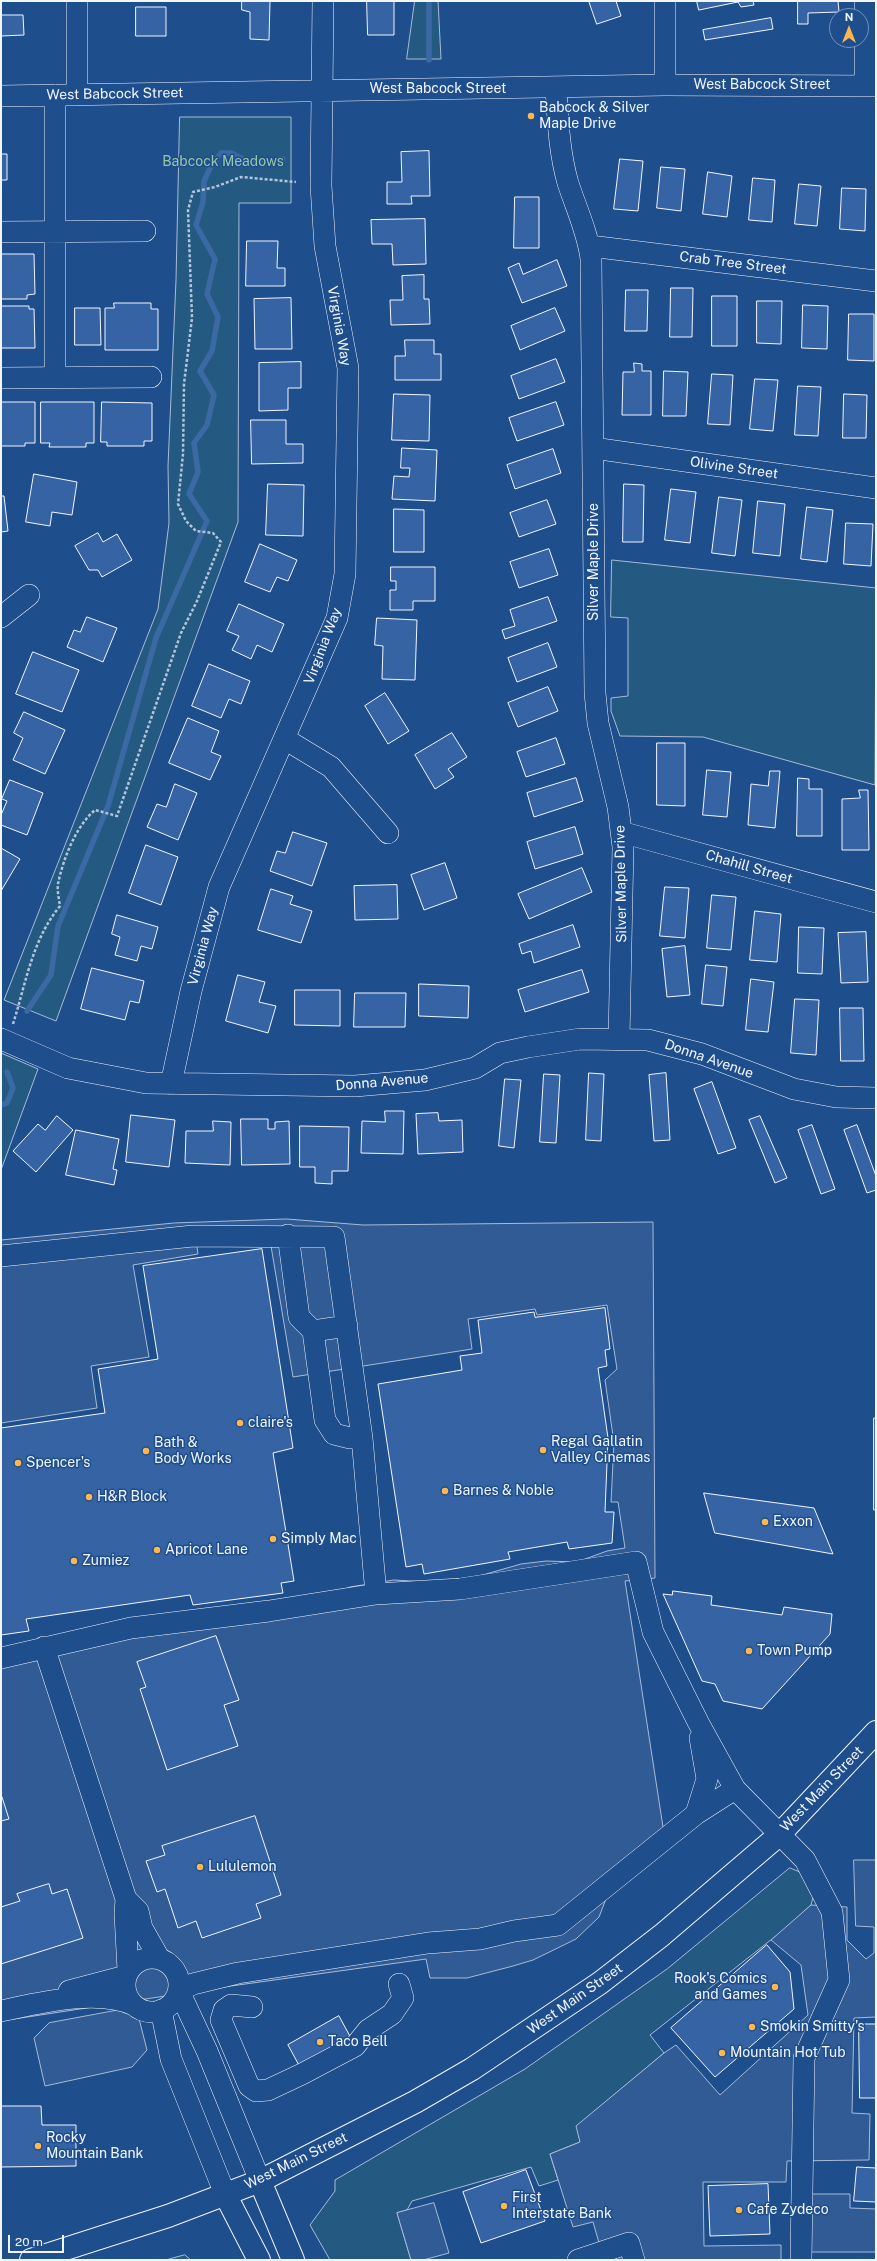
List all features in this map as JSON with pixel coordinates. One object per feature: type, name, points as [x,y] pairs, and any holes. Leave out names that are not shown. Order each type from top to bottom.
[{"type":"main road","name":"West Main Street","points":[[31,2260],[168,2216],[260,2181],[415,2102],[472,2069],[600,1983],[662,1935],[779,1834],[876,1732]]},
{"type":"main road","points":[[260,2181],[293,2260]]},
{"type":"main road","points":[[225,2194],[259,2260]]},
{"type":"street","points":[[77,1],[77,95]]},
{"type":"street","name":"Virginia Way","points":[[171,1084],[191,990],[219,887],[285,739],[336,618],[345,574],[348,368],[325,246],[321,186],[322,1]]},
{"type":"street","points":[[665,1],[665,85]]},
{"type":"street","points":[[865,1],[870,86]]},
{"type":"street","name":"West Babcock Street","points":[[1,96],[665,85],[870,86]]},
{"type":"street","name":"Silver Maple Drive","points":[[556,88],[560,138],[568,182],[590,246],[595,693],[598,723],[621,832],[622,964],[619,1038]]},
{"type":"street","points":[[55,95],[55,377]]},
{"type":"street","points":[[1,232],[145,231]]},
{"type":"street","name":"Crab Tree Street","points":[[590,246],[876,281]]},
{"type":"street","points":[[1,378],[151,377]]},
{"type":"street","name":"Olivine Street","points":[[593,448],[876,488]]},
{"type":"street","points":[[1,617],[29,595]]},
{"type":"street","points":[[285,739],[331,767],[388,833]]},
{"type":"street","name":"Chahill Street","points":[[621,832],[876,902]]},
{"type":"street","name":"Donna Avenue","points":[[4,1040],[68,1068],[117,1079],[171,1084],[355,1086],[425,1080],[475,1068],[500,1054],[528,1047],[580,1039],[619,1038],[648,1040],[702,1054],[794,1090],[836,1097],[876,1098]]},
{"type":"street","points":[[1,1256],[193,1236],[288,1235],[334,1237],[362,1438],[376,1594]]},
{"type":"street","points":[[288,1235],[299,1317],[313,1331],[325,1420],[334,1434],[350,1438],[362,1438]]},
{"type":"street","points":[[313,1331],[346,1326]]},
{"type":"street","points":[[1,1658],[131,1628],[269,1611],[376,1594],[460,1589],[636,1562],[653,1632],[698,1722],[735,1789],[805,1860],[832,1912],[839,1980],[804,2058],[801,2260]]},
{"type":"street","points":[[44,1647],[126,1899],[126,1988],[134,2004]]},
{"type":"street","points":[[696,1814],[707,1779],[698,1722]]},
{"type":"street","points":[[1,2012],[47,2001],[103,1998],[119,1999],[134,2004],[147,2011],[161,2010],[175,2000],[179,1991],[218,1977],[428,1943],[480,1939],[514,1931],[558,1925],[696,1814],[735,1789]]},
{"type":"street","points":[[126,1899],[138,1910],[142,1928],[163,1960],[178,1974],[179,1991],[207,2051],[260,2181]]},
{"type":"street","points":[[47,2001],[66,1992],[127,1973],[142,1960],[163,1960],[180,1968],[238,1973]]},
{"type":"street","points":[[252,2007],[231,2006],[224,2010],[221,2020],[249,2086],[256,2091],[268,2090],[355,2046],[368,2030],[392,2014],[403,1998],[399,1984]]},
{"type":"street","points":[[161,2010],[170,2058],[225,2194]]},
{"type":"street","points":[[578,2260],[629,2242],[634,2260]]},
{"type":"path","points":[[4,1040],[33,950],[47,921],[60,906],[58,885],[67,857],[85,818],[95,810],[118,816],[181,633],[197,601],[221,542],[213,533],[196,531],[186,521],[178,504],[183,454],[184,384],[192,318],[188,210],[193,192],[215,187],[241,177],[296,182]]},
{"type":"green space","points":[[415,1],[438,1],[441,59],[407,59]]},
{"type":"green space","name":"Babcock Meadows","points":[[180,117],[291,117],[291,203],[239,203],[238,522],[56,1021],[4,1000],[158,609],[169,523],[168,466],[176,280]]},
{"type":"green space","points":[[612,560],[876,588],[875,785],[703,737],[620,736],[611,711],[611,698],[628,696],[628,618],[611,617]]},
{"type":"green space","points":[[1,1053],[38,1069],[1,1170]]},
{"type":"green space","points":[[790,1868],[800,1872],[815,1890],[811,1905],[786,1928],[650,2035],[664,2053],[577,2126],[580,2142],[550,2154],[558,2180],[539,2186],[531,2167],[412,2201],[407,2210],[397,2213],[411,2260],[330,2260],[310,2225],[335,2191],[335,2180],[525,2069],[667,1969]]},
{"type":"green space","points":[[185,2255],[191,2260],[166,2260]]},
{"type":"shaded area","points":[[287,1219],[363,1225],[653,1222],[655,1578],[625,1581],[665,1840],[606,1899],[599,1917],[576,1939],[533,1960],[513,1966],[467,1978],[430,1978],[426,1959],[231,1986],[1,2021],[1,1650],[321,1599],[350,1587],[394,1580],[428,1582],[472,1578],[521,1564],[546,1561],[577,1562],[607,1551],[625,1548],[618,1502],[611,1502],[614,1443],[605,1380],[617,1369],[607,1305],[537,1315],[535,1309],[468,1319],[472,1349],[293,1377],[270,1240],[196,1240],[198,1254],[133,1265],[149,1357],[91,1366],[97,1408],[1,1423],[1,1240],[174,1223]]},
{"type":"shaded area","points":[[854,1860],[876,1860],[876,2017],[854,2018],[852,2113],[870,2114],[869,2160],[787,2161],[786,2182],[703,2182],[704,2246],[781,2245],[781,2260],[604,2260],[593,2222],[573,2227],[550,2154],[580,2142],[576,2126],[664,2053],[676,2045],[720,2095],[808,2015],[801,1965],[771,1940],[811,1905],[847,1907],[847,1940],[866,1959],[874,1953],[874,1927],[856,1926]]},
{"type":"shaded area","points":[[136,2007],[147,2050],[132,2067],[45,2086],[34,2038],[49,2023]]},
{"type":"shaded area","points":[[810,2194],[850,2194],[850,2208],[876,2209],[876,2252],[810,2252]]},
{"type":"shaded area","points":[[434,2203],[449,2253],[423,2260],[411,2260],[397,2213]]},
{"type":"building","points":[[242,1],[270,1],[269,40],[250,39],[250,12],[242,10]]},
{"type":"building","points":[[367,1],[394,1],[394,35],[368,35]]},
{"type":"building","points":[[589,1],[616,1],[621,16],[597,24]]},
{"type":"building","points":[[697,1],[753,1],[754,5],[741,7],[738,2],[699,10]]},
{"type":"building","points":[[798,1],[838,1],[839,8],[829,8],[829,12],[808,13],[808,24],[798,24]]},
{"type":"building","points":[[136,7],[166,7],[166,36],[136,36]]},
{"type":"building","points":[[1,15],[23,15],[24,35],[1,36]]},
{"type":"building","points":[[771,18],[773,29],[705,40],[703,30]]},
{"type":"building","points":[[429,151],[430,196],[411,196],[412,204],[387,204],[387,182],[402,182],[401,152]]},
{"type":"building","points":[[1,154],[7,154],[7,180],[1,180]]},
{"type":"building","points":[[620,159],[643,161],[638,211],[614,209]]},
{"type":"building","points":[[661,167],[685,169],[681,211],[657,208]]},
{"type":"building","points":[[708,172],[732,176],[727,217],[703,214]]},
{"type":"building","points":[[753,178],[775,180],[772,222],[749,220]]},
{"type":"building","points":[[799,184],[821,186],[817,226],[795,224]]},
{"type":"building","points":[[842,188],[866,189],[865,231],[840,229]]},
{"type":"building","points":[[515,197],[539,197],[539,248],[514,248]]},
{"type":"building","points":[[425,219],[426,264],[393,265],[392,244],[372,244],[371,220]]},
{"type":"building","points":[[247,241],[278,241],[277,268],[285,268],[285,286],[246,286]]},
{"type":"building","points":[[1,254],[34,254],[35,294],[27,295],[27,299],[1,299]]},
{"type":"building","points":[[557,260],[567,286],[522,303],[508,268],[519,263],[523,274]]},
{"type":"building","points":[[424,275],[424,299],[429,299],[430,324],[391,325],[390,300],[403,300],[402,276]]},
{"type":"building","points":[[671,288],[693,288],[692,337],[670,337]]},
{"type":"building","points":[[626,290],[648,290],[647,331],[625,331]]},
{"type":"building","points":[[712,296],[737,296],[737,346],[712,346]]},
{"type":"building","points":[[291,298],[292,349],[255,349],[254,299]]},
{"type":"building","points":[[757,301],[782,301],[781,344],[757,343]]},
{"type":"building","points":[[114,303],[151,303],[151,309],[158,309],[158,350],[105,350],[105,308],[114,308]]},
{"type":"building","points":[[803,305],[828,306],[827,349],[802,348]]},
{"type":"building","points":[[1,306],[29,306],[29,309],[34,309],[35,348],[1,348]]},
{"type":"building","points":[[75,308],[100,308],[101,345],[75,345]]},
{"type":"building","points":[[555,308],[565,331],[520,350],[511,326]]},
{"type":"building","points":[[849,314],[874,314],[874,361],[848,360]]},
{"type":"building","points":[[405,340],[434,340],[434,354],[441,354],[441,380],[395,380],[395,356],[405,356]]},
{"type":"building","points":[[556,359],[565,382],[519,399],[511,376]]},
{"type":"building","points":[[301,362],[301,388],[288,388],[288,410],[259,411],[259,363]]},
{"type":"building","points":[[634,363],[642,364],[642,371],[651,371],[651,415],[622,415],[623,372],[634,372]]},
{"type":"building","points":[[664,371],[688,372],[686,416],[663,416]]},
{"type":"building","points":[[712,374],[733,375],[730,425],[708,424]]},
{"type":"building","points":[[755,379],[778,380],[773,431],[750,429]]},
{"type":"building","points":[[798,386],[821,387],[818,436],[795,435]]},
{"type":"building","points":[[394,394],[430,395],[429,441],[392,440]]},
{"type":"building","points":[[844,394],[867,395],[866,438],[843,438]]},
{"type":"building","points":[[1,402],[35,402],[35,443],[25,443],[25,446],[1,446]]},
{"type":"building","points":[[41,402],[94,402],[94,443],[86,443],[86,447],[49,447],[50,443],[41,443]]},
{"type":"building","points":[[102,402],[152,403],[152,441],[144,441],[144,446],[107,446],[107,442],[101,442]]},
{"type":"building","points":[[556,402],[564,425],[517,441],[509,418]]},
{"type":"building","points":[[251,420],[286,420],[286,444],[303,444],[303,463],[252,464]]},
{"type":"building","points":[[402,448],[437,450],[435,501],[392,499],[394,476],[409,477],[410,468],[401,468]]},
{"type":"building","points":[[553,449],[561,473],[515,489],[507,465]]},
{"type":"building","points":[[34,474],[77,482],[72,515],[52,512],[50,526],[26,522]]},
{"type":"building","points":[[268,484],[304,485],[303,536],[266,535]]},
{"type":"building","points":[[624,484],[644,485],[643,542],[623,542]]},
{"type":"building","points":[[671,489],[696,492],[690,543],[665,540]]},
{"type":"building","points":[[1,496],[4,496],[8,531],[1,532]]},
{"type":"building","points":[[719,497],[742,500],[735,556],[712,553]]},
{"type":"building","points":[[547,500],[556,524],[519,537],[510,513]]},
{"type":"building","points":[[758,501],[785,504],[780,556],[753,553]]},
{"type":"building","points":[[807,507],[833,510],[827,562],[801,559]]},
{"type":"building","points":[[394,509],[424,510],[424,552],[394,552]]},
{"type":"building","points":[[846,523],[873,524],[871,566],[844,564]]},
{"type":"building","points":[[98,533],[103,542],[117,534],[132,560],[102,577],[98,570],[89,570],[75,546]]},
{"type":"building","points":[[260,544],[297,560],[288,581],[277,577],[270,592],[245,582]]},
{"type":"building","points":[[549,549],[558,575],[519,588],[510,562]]},
{"type":"building","points":[[391,567],[435,567],[435,601],[413,601],[413,610],[390,610],[390,590],[396,590],[396,581],[391,581]]},
{"type":"building","points":[[548,597],[557,621],[505,639],[502,630],[515,626],[510,610]]},
{"type":"building","points":[[239,604],[284,624],[272,652],[257,645],[251,659],[232,650],[239,636],[227,631]]},
{"type":"building","points":[[87,617],[117,628],[103,662],[67,647],[74,630],[80,632]]},
{"type":"building","points":[[377,618],[417,620],[415,680],[382,679],[383,646],[375,645]]},
{"type":"building","points":[[548,643],[557,667],[517,682],[508,658]]},
{"type":"building","points":[[33,652],[79,670],[62,712],[16,694]]},
{"type":"building","points":[[209,664],[250,681],[241,704],[229,699],[221,718],[192,706]]},
{"type":"building","points":[[548,687],[558,711],[518,727],[508,703]]},
{"type":"building","points":[[385,693],[409,731],[388,744],[365,706]]},
{"type":"building","points":[[24,712],[65,730],[45,774],[13,760],[23,738],[14,733]]},
{"type":"building","points":[[188,718],[219,731],[211,752],[221,756],[210,780],[169,763]]},
{"type":"building","points":[[452,733],[467,757],[448,769],[454,777],[435,789],[415,755]]},
{"type":"building","points":[[556,738],[565,764],[526,777],[517,752]]},
{"type":"building","points":[[657,743],[685,743],[685,806],[657,805]]},
{"type":"building","points":[[707,770],[731,772],[727,817],[703,815]]},
{"type":"building","points":[[770,771],[780,771],[775,828],[748,825],[751,784],[768,786]]},
{"type":"building","points":[[576,778],[583,801],[534,817],[527,793]]},
{"type":"building","points":[[798,778],[809,779],[809,789],[822,789],[822,836],[797,836]]},
{"type":"building","points":[[10,780],[43,793],[27,835],[1,825],[1,815],[7,801],[2,799]]},
{"type":"building","points":[[175,784],[197,793],[178,840],[147,827],[157,804],[166,807]]},
{"type":"building","points":[[859,790],[868,790],[869,850],[842,850],[842,799],[860,798]]},
{"type":"building","points":[[575,827],[583,854],[535,869],[527,842]]},
{"type":"building","points":[[293,832],[327,843],[312,886],[270,871],[277,851],[285,853]]},
{"type":"building","points":[[146,845],[178,857],[161,905],[129,893]]},
{"type":"building","points":[[1,848],[20,859],[1,891]]},
{"type":"building","points":[[445,863],[457,898],[424,910],[411,875]]},
{"type":"building","points":[[582,868],[592,892],[529,919],[518,894]]},
{"type":"building","points":[[397,885],[398,919],[355,920],[354,886]]},
{"type":"building","points":[[665,887],[689,888],[685,938],[660,936]]},
{"type":"building","points":[[271,889],[293,896],[290,904],[312,911],[301,943],[258,930]]},
{"type":"building","points":[[712,895],[736,897],[731,950],[707,948]]},
{"type":"building","points":[[755,911],[781,914],[777,962],[750,960]]},
{"type":"building","points":[[117,915],[158,927],[152,949],[141,946],[137,961],[115,955],[120,937],[112,934]]},
{"type":"building","points":[[573,925],[580,947],[534,963],[531,951],[522,954],[519,944]]},
{"type":"building","points":[[799,927],[824,928],[822,974],[798,973]]},
{"type":"building","points":[[866,932],[868,982],[841,983],[838,933]]},
{"type":"building","points":[[685,946],[690,995],[667,997],[662,949]]},
{"type":"building","points":[[706,965],[727,967],[723,1006],[702,1004]]},
{"type":"building","points":[[92,968],[144,981],[139,1003],[130,1001],[125,1020],[81,1009]]},
{"type":"building","points":[[582,970],[589,992],[525,1012],[518,990]]},
{"type":"building","points":[[238,975],[265,982],[259,1002],[276,1006],[268,1033],[226,1021]]},
{"type":"building","points":[[751,979],[774,982],[768,1032],[746,1030]]},
{"type":"building","points":[[419,984],[469,986],[468,1018],[419,1016]]},
{"type":"building","points":[[295,990],[340,990],[340,1026],[295,1025]]},
{"type":"building","points":[[355,993],[406,993],[405,1027],[354,1027]]},
{"type":"building","points":[[795,999],[819,1000],[816,1055],[791,1053]]},
{"type":"building","points":[[840,1008],[863,1008],[864,1061],[841,1061]]},
{"type":"building","points":[[589,1073],[604,1074],[601,1141],[586,1140]]},
{"type":"building","points":[[666,1073],[670,1140],[654,1141],[649,1075]]},
{"type":"building","points":[[544,1074],[560,1075],[556,1143],[540,1142]]},
{"type":"building","points":[[505,1079],[521,1080],[514,1148],[499,1146]]},
{"type":"building","points":[[712,1082],[736,1148],[718,1154],[694,1089]]},
{"type":"building","points":[[385,1111],[404,1111],[403,1154],[361,1153],[362,1121],[385,1122]]},
{"type":"building","points":[[438,1113],[439,1121],[462,1120],[463,1152],[418,1154],[416,1114]]},
{"type":"building","points":[[131,1115],[175,1120],[169,1167],[126,1162]]},
{"type":"building","points":[[57,1116],[73,1130],[36,1172],[13,1151],[38,1124],[45,1130]]},
{"type":"building","points":[[760,1116],[787,1178],[775,1183],[749,1120]]},
{"type":"building","points":[[241,1119],[268,1119],[268,1129],[275,1129],[275,1122],[289,1121],[290,1164],[242,1165]]},
{"type":"building","points":[[213,1121],[231,1122],[230,1165],[185,1163],[186,1131],[213,1131]]},
{"type":"building","points":[[812,1125],[835,1189],[821,1194],[798,1130]]},
{"type":"building","points":[[857,1125],[876,1176],[876,1190],[867,1193],[844,1130]]},
{"type":"building","points":[[300,1126],[349,1127],[348,1171],[332,1171],[332,1184],[315,1183],[315,1167],[300,1167]]},
{"type":"building","points":[[76,1130],[119,1139],[113,1169],[117,1170],[114,1185],[66,1175]]},
{"type":"building","points":[[262,1249],[293,1448],[273,1453],[294,1581],[281,1583],[283,1593],[193,1605],[190,1595],[26,1619],[29,1631],[1,1635],[1,1428],[105,1413],[98,1369],[158,1359],[143,1266]]},
{"type":"building","points":[[605,1308],[610,1349],[605,1350],[607,1366],[598,1368],[608,1438],[605,1512],[614,1512],[612,1543],[569,1549],[567,1542],[508,1552],[510,1559],[424,1574],[422,1564],[406,1567],[378,1384],[462,1370],[460,1356],[482,1353],[478,1320],[534,1312],[535,1317]]},
{"type":"building","points":[[874,1418],[876,1418],[876,1510],[874,1510]]},
{"type":"building","points":[[704,1493],[814,1508],[833,1554],[715,1533]]},
{"type":"building","points":[[673,1591],[712,1596],[711,1605],[782,1615],[784,1607],[832,1614],[830,1634],[762,1709],[723,1701],[715,1684],[702,1681],[663,1594],[672,1595]]},
{"type":"building","points":[[216,1636],[239,1700],[224,1705],[238,1746],[167,1770],[140,1689],[146,1687],[137,1662]]},
{"type":"building","points":[[1,1794],[9,1819],[1,1821]]},
{"type":"building","points":[[255,1816],[281,1895],[256,1904],[261,1918],[202,1938],[196,1921],[178,1928],[165,1889],[157,1892],[146,1861],[165,1855],[162,1846]]},
{"type":"building","points":[[49,1884],[52,1894],[67,1889],[83,1938],[1,1964],[1,1907],[20,1901],[17,1894]]},
{"type":"building","points":[[767,1945],[790,1972],[794,2009],[715,2077],[671,2028]]},
{"type":"building","name":"Taco Bell","points":[[339,2016],[352,2040],[301,2069],[288,2045]]},
{"type":"building","points":[[859,2024],[876,2024],[876,2098],[860,2098]]},
{"type":"building","name":"Rocky Mountain Bank","points":[[1,2106],[41,2106],[42,2125],[76,2125],[76,2166],[1,2167]]},
{"type":"building","points":[[857,2167],[876,2168],[876,2202],[854,2201]]},
{"type":"building","name":"First Interstate Bank","points":[[526,2170],[545,2221],[481,2243],[463,2192]]},
{"type":"building","name":"Cafe Zydeco","points":[[768,2184],[770,2234],[710,2236],[708,2186]]},
{"type":"waterway","points":[[429,1],[429,60]]},
{"type":"waterway","points":[[27,1011],[51,975],[58,926],[108,806],[156,638],[207,521],[189,494],[198,472],[194,443],[207,425],[214,395],[200,371],[212,351],[218,317],[207,294],[215,259],[196,225],[203,202],[204,181],[212,164],[221,153],[231,153],[251,163],[283,159]]},
{"type":"waterway","points":[[1,1105],[7,1103],[13,1088],[7,1072]]},
{"type":"place","name":"Babcock & Silver Maple Drive","points":[[531,116]]},
{"type":"place","name":"claire's","points":[[240,1423]]},
{"type":"place","name":"Regal Gallatin Valley Cinemas","points":[[543,1450]]},
{"type":"place","name":"Bath & Body Works","points":[[146,1451]]},
{"type":"place","name":"Spencer's","points":[[18,1463]]},
{"type":"place","name":"Barnes & Noble","points":[[445,1491]]},
{"type":"place","name":"H&R Block","points":[[89,1497]]},
{"type":"place","name":"Exxon","points":[[765,1522]]},
{"type":"place","name":"Simply Mac","points":[[273,1539]]},
{"type":"place","name":"Apricot Lane","points":[[157,1550]]},
{"type":"place","name":"Zumiez","points":[[74,1561]]},
{"type":"place","name":"Town Pump","points":[[749,1651]]},
{"type":"place","name":"Lululemon","points":[[200,1867]]},
{"type":"place","name":"Rook's Comics and Games","points":[[775,1987]]},
{"type":"place","name":"Smokin Smitty's","points":[[752,2027]]},
{"type":"place","name":"Taco Bell","points":[[320,2042]]},
{"type":"place","name":"Mountain Hot Tub","points":[[722,2053]]},
{"type":"place","name":"Rocky Mountain Bank","points":[[38,2146]]},
{"type":"place","name":"First Interstate Bank","points":[[504,2206]]},
{"type":"place","name":"Cafe Zydeco","points":[[739,2210]]}]
